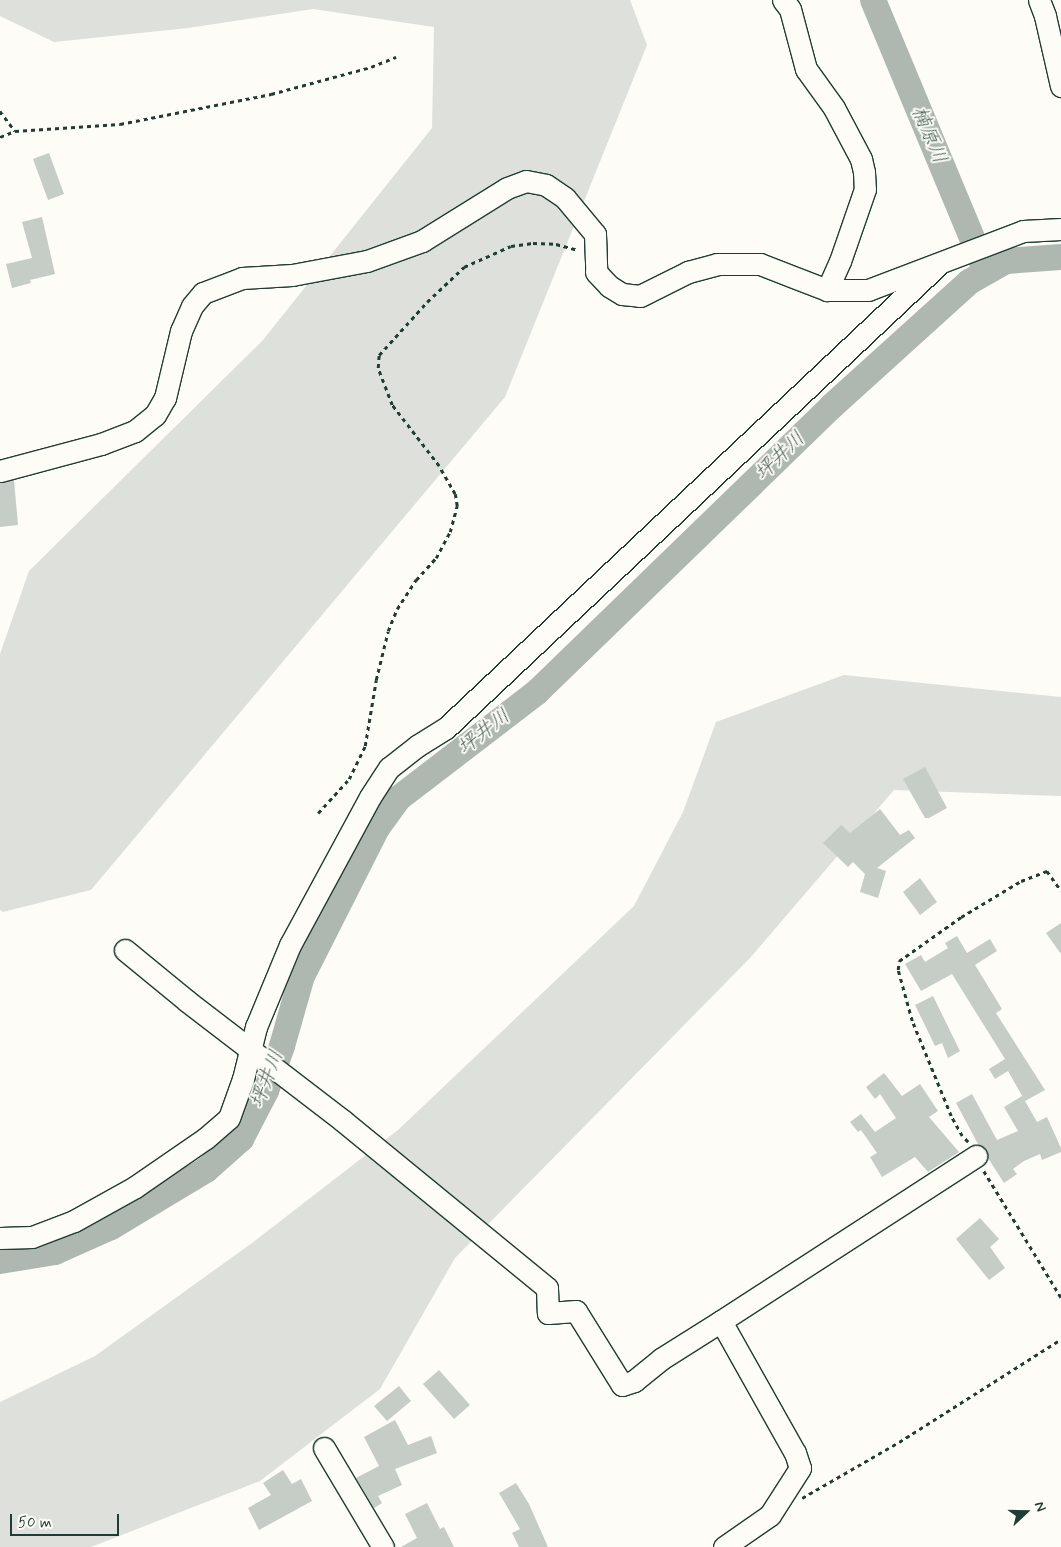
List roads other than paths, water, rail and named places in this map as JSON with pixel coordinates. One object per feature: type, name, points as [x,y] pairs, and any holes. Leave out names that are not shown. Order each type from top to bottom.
[{"type":"street","points":[[783,0],[790,9],[806,69],[834,108],[861,159],[864,172],[865,189],[840,261],[827,290]]},
{"type":"street","points":[[1039,0],[1045,16],[1061,86]]},
{"type":"street","points":[[0,471],[101,444],[135,431],[155,415],[165,398],[181,331],[192,306],[203,293],[242,278],[292,275],[367,261],[422,241],[506,188],[526,181],[546,185],[565,198],[595,234],[596,272],[609,286],[622,294],[640,296],[688,272],[718,264],[760,264],[827,290],[868,290],[1023,231],[1061,229]]},
{"type":"street","points":[[0,1238],[32,1237],[74,1221],[135,1187],[206,1138],[229,1118],[256,1054],[256,1027],[290,945],[370,797],[389,768],[417,746],[446,728],[948,260]]},
{"type":"street","points":[[125,950],[281,1073],[547,1288],[548,1313],[576,1311],[622,1384],[634,1381],[661,1359],[976,1156]]},
{"type":"street","points":[[721,1321],[795,1452],[800,1468],[770,1515],[724,1547]]},
{"type":"street","points":[[324,1448],[383,1547]]},
{"type":"waterway","name":"楠原川","points":[[873,0],[986,271]]},
{"type":"waterway","name":"坪井川","points":[[0,1261],[55,1252],[111,1227],[206,1170],[241,1139],[266,1091],[282,1046],[302,976],[377,828],[399,798],[536,693],[832,406],[969,282],[1006,261],[1061,257]]}]
